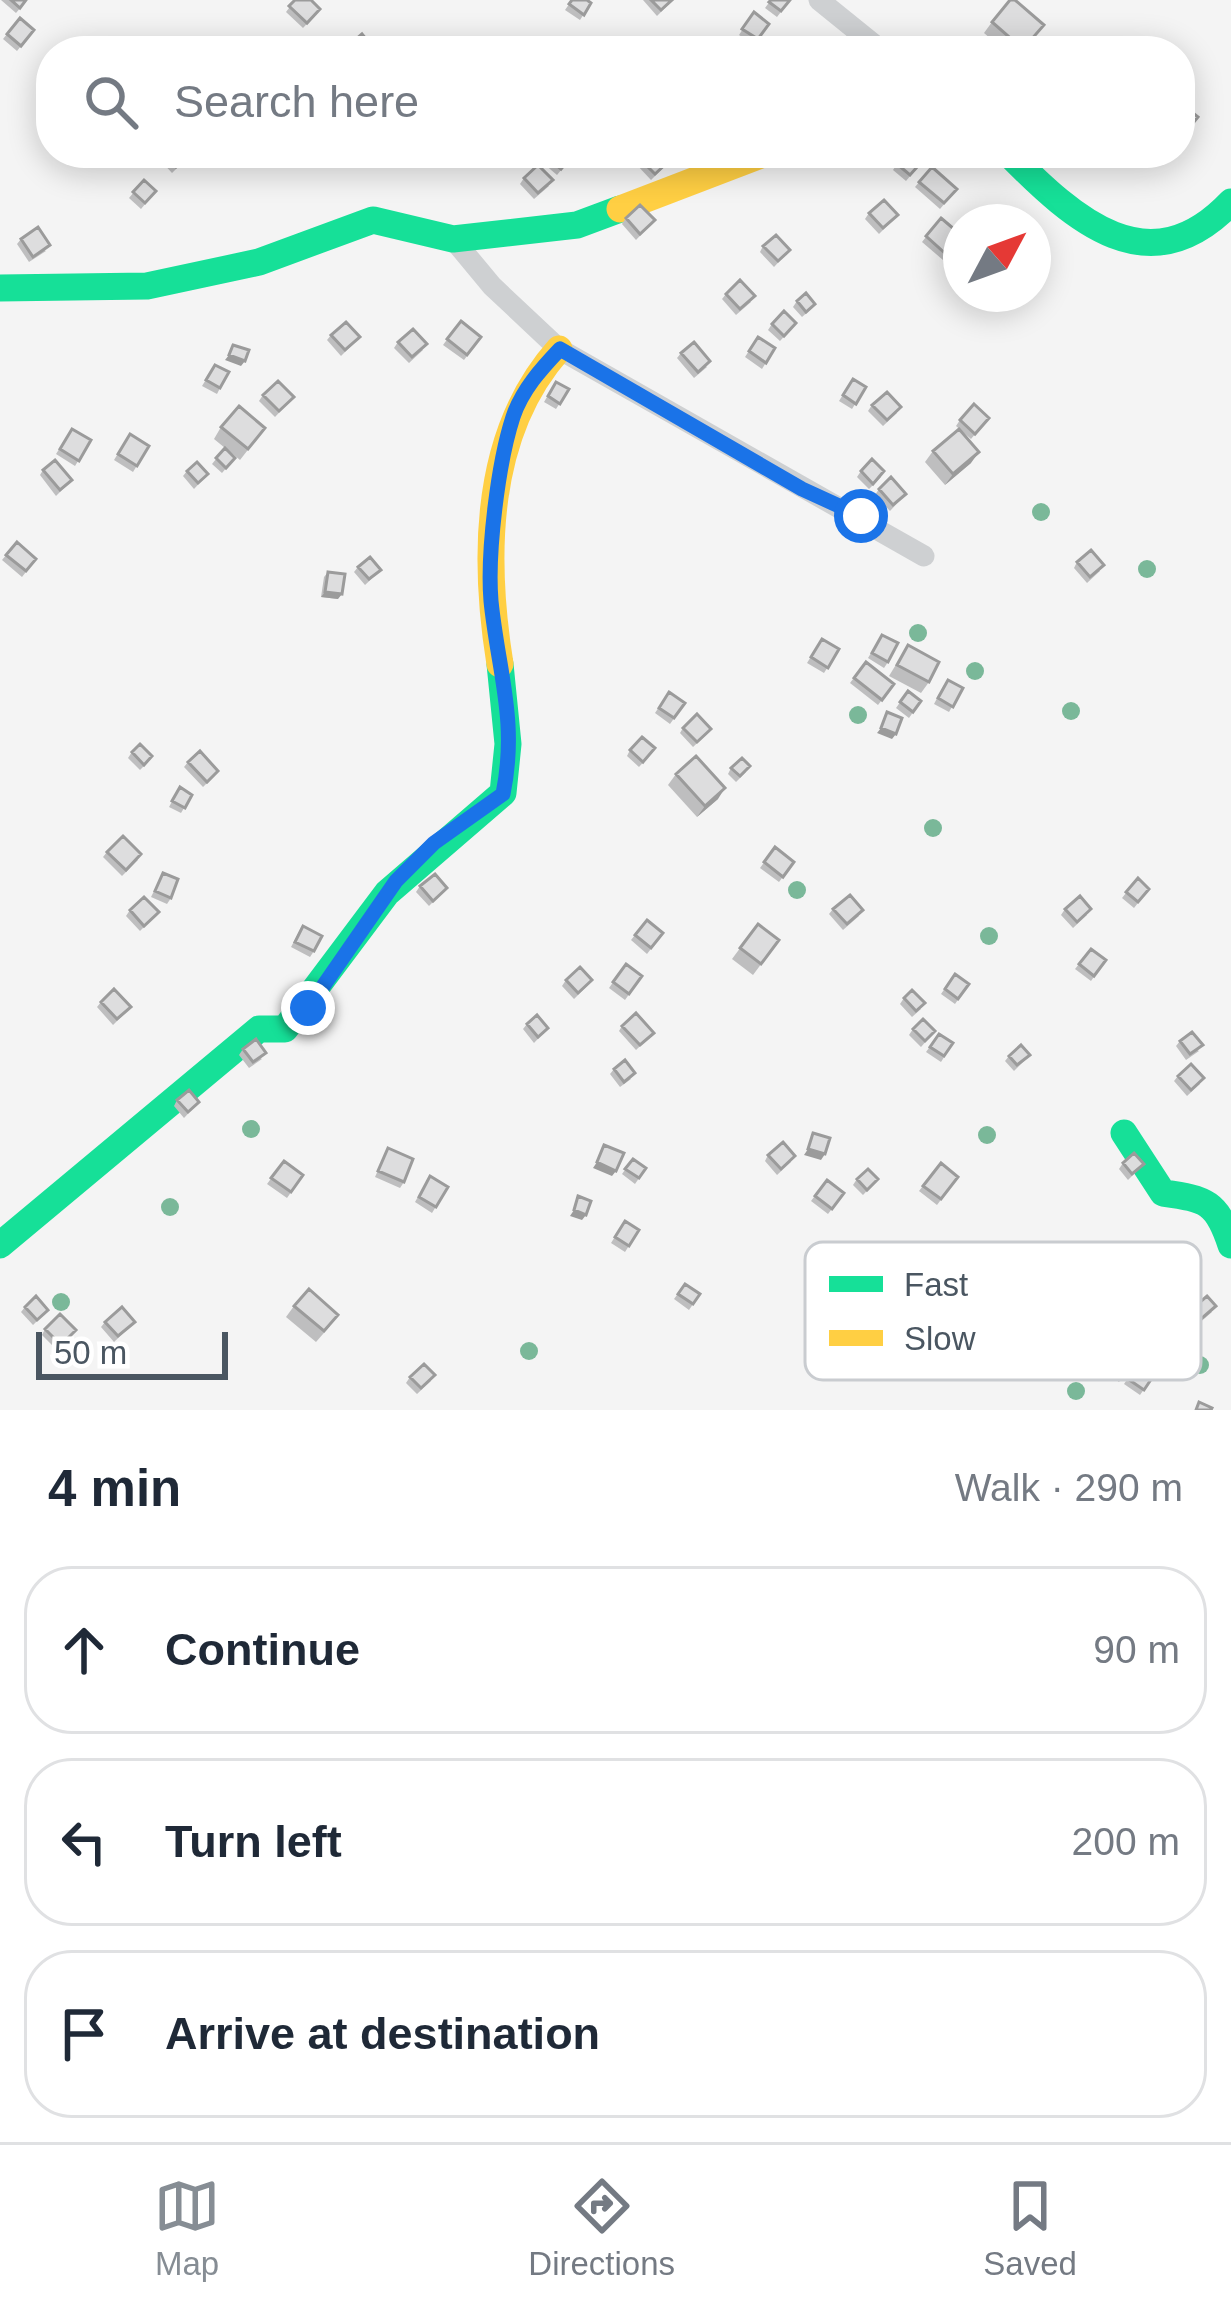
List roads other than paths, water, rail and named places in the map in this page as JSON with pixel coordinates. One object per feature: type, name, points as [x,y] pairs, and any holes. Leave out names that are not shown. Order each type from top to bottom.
[{"type":"street","points":[[819,0],[861,36]]},
{"type":"street","points":[[0,288],[147,286],[259,262],[373,220],[453,239],[577,225],[727,168]]},
{"type":"street","points":[[1025,168],[1067,206],[1109,232],[1142,242],[1176,244],[1209,225],[1231,202]]},
{"type":"street","points":[[453,239],[492,286],[560,349],[924,556]]},
{"type":"street","points":[[0,1245],[259,1029],[285,1029],[308,1008],[396,881],[434,843],[503,794],[510,761],[510,704],[491,597],[499,500],[513,417],[532,379],[560,349]]},
{"type":"street","points":[[1124,1133],[1163,1193],[1198,1198],[1221,1213],[1231,1246]]}]
